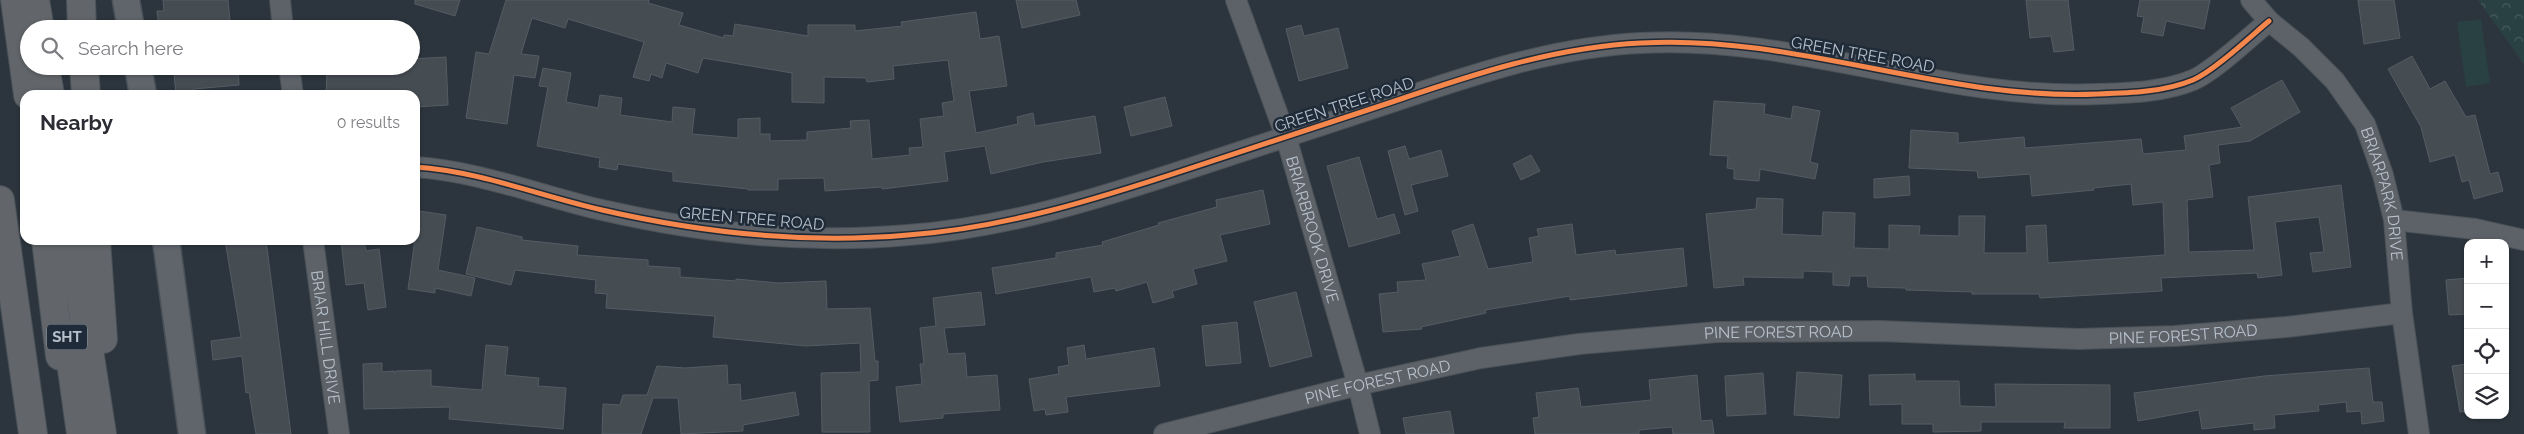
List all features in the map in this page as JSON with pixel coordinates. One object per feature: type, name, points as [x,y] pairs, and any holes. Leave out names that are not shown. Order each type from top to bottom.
[{"type":"highway","points":[[16,0],[20,32]]},
{"type":"highway","points":[[35,0],[38,20]]},
{"type":"highway","points":[[80,0],[81,20]]},
{"type":"highway","points":[[25,75],[27,90]]},
{"type":"highway","points":[[47,75],[49,90]]},
{"type":"highway","points":[[85,75],[86,90]]},
{"type":"highway","points":[[0,200],[33,434]]},
{"type":"highway","name":"SHT","points":[[47,245],[70,434]]},
{"type":"highway","name":"SHT","points":[[55,245],[94,432]]},
{"type":"highway","name":"SHT","points":[[73,245],[94,432]]},
{"type":"highway","points":[[94,432],[108,409],[96,245]]},
{"type":"main road","points":[[126,0],[129,20]]},
{"type":"main road","points":[[139,75],[141,90]]},
{"type":"main road","points":[[167,245],[192,434]]},
{"type":"street","points":[[280,0],[282,20]]},
{"type":"street","name":"BRIARBROOK DRIVE","points":[[1236,0],[1286,137],[1358,385],[1370,434]]},
{"type":"street","name":"BRIARPARK DRIVE","points":[[2251,0],[2269,21],[2301,47],[2335,81],[2365,124],[2383,175],[2394,220],[2402,313],[2420,434]]},
{"type":"street","name":"GREEN TREE ROAD","points":[[420,167],[443,169],[602,210],[705,229],[812,239],[909,236],[996,223],[1102,197],[1460,79],[1554,53],[1641,42],[1724,44],[1800,55],[1900,75],[2002,91],[2075,95],[2141,92],[2196,79],[2269,21]]},
{"type":"street","points":[[290,75],[292,90]]},
{"type":"street","points":[[2394,220],[2475,229],[2524,240]]},
{"type":"street","name":"BRIAR HILL DRIVE","points":[[314,245],[339,434]]},
{"type":"street","name":"PINE FOREST ROAD","points":[[1164,434],[1358,385],[1481,358],[1579,344],[1717,332],[1880,331],[2088,339],[2175,336],[2286,327],[2402,313]]},
{"type":"green space","points":[[2478,0],[2524,0],[2524,64]]},
{"type":"green space","points":[[2481,19],[2490,83],[2466,87],[2457,22]]},
{"type":"building","points":[[163,0],[228,0],[230,20],[158,20],[157,11],[164,11]]},
{"type":"building","points":[[415,0],[460,0],[455,16],[415,4]]},
{"type":"building","points":[[506,0],[649,0],[648,3],[683,13],[679,25],[724,38],[724,35],[733,36],[735,24],[808,36],[808,25],[855,25],[855,31],[902,26],[901,22],[976,12],[980,39],[999,36],[1007,86],[969,91],[976,133],[1018,124],[1017,117],[1033,113],[1035,126],[1095,116],[1101,153],[1043,162],[991,174],[985,146],[944,152],[948,181],[882,189],[882,187],[825,191],[824,178],[778,179],[778,190],[748,190],[673,181],[673,172],[618,164],[617,170],[599,167],[600,158],[537,146],[548,87],[539,86],[543,68],[571,73],[566,102],[598,108],[600,95],[622,98],[620,115],[672,122],[673,107],[695,109],[692,134],[738,138],[738,119],[760,118],[760,134],[770,134],[770,141],[807,140],[807,132],[851,128],[850,121],[869,120],[872,159],[910,155],[909,148],[923,147],[920,119],[944,116],[942,103],[954,101],[948,60],[893,66],[894,79],[867,82],[866,78],[824,77],[824,103],[792,102],[792,73],[703,58],[698,73],[666,63],[662,78],[651,74],[649,81],[633,77],[644,42],[568,19],[565,28],[532,18],[521,54],[539,56],[535,78],[514,75],[507,124],[466,118],[476,52],[489,54]]},
{"type":"building","points":[[1016,0],[1076,0],[1080,15],[1022,28]]},
{"type":"building","points":[[2026,0],[2068,0],[2074,50],[2054,52],[2051,36],[2030,38]]},
{"type":"building","points":[[2140,0],[2210,0],[2204,29],[2166,21],[2163,36],[2141,32],[2144,17],[2137,16]]},
{"type":"building","points":[[2358,0],[2394,0],[2400,38],[2364,44]]},
{"type":"building","points":[[1301,25],[1304,36],[1338,28],[1348,68],[1299,81],[1286,29]]},
{"type":"building","points":[[2412,56],[2430,89],[2445,81],[2466,117],[2475,115],[2490,174],[2498,172],[2503,191],[2474,199],[2469,180],[2462,182],[2455,155],[2430,162],[2421,127],[2388,69]]},
{"type":"building","points":[[446,57],[448,105],[420,107],[420,90],[326,90],[327,75],[420,75],[420,58]]},
{"type":"building","points":[[174,75],[238,75],[239,85],[176,90]]},
{"type":"building","points":[[2282,80],[2300,112],[2250,141],[2218,145],[2220,163],[2209,165],[2213,197],[2187,200],[2189,252],[2254,250],[2248,197],[2341,185],[2351,267],[2313,272],[2310,253],[2324,252],[2319,217],[2275,222],[2282,275],[2258,278],[2257,273],[2161,278],[2162,291],[2040,298],[2039,294],[1972,294],[1972,292],[1868,287],[1867,276],[1850,276],[1849,286],[1833,285],[1833,272],[1803,271],[1803,278],[1743,277],[1744,285],[1714,288],[1706,214],[1756,209],[1757,198],[1783,199],[1782,234],[1822,236],[1823,212],[1855,213],[1854,248],[1889,249],[1889,225],[1920,226],[1919,235],[1959,236],[1959,216],[1985,216],[1984,253],[2027,253],[2026,226],[2046,225],[2048,263],[2165,255],[2163,202],[2133,205],[2131,184],[2093,188],[2094,190],[2032,196],[2030,174],[1978,178],[1977,171],[1909,168],[1911,130],[1958,133],[1958,143],[2024,137],[2025,148],[2141,139],[2143,154],[2186,150],[2184,136],[2242,127],[2231,108]]},
{"type":"building","points":[[1165,97],[1172,126],[1131,136],[1124,107]]},
{"type":"building","points":[[1714,101],[1765,104],[1764,114],[1791,119],[1793,106],[1820,111],[1810,162],[1818,164],[1815,179],[1760,169],[1759,181],[1734,179],[1734,169],[1727,168],[1728,156],[1710,155]]},
{"type":"building","points":[[1405,146],[1409,159],[1441,150],[1448,176],[1411,185],[1418,211],[1405,215],[1388,151]]},
{"type":"building","points":[[1531,155],[1540,171],[1521,180],[1513,164]]},
{"type":"building","points":[[1359,157],[1377,219],[1394,214],[1400,233],[1349,247],[1327,166]]},
{"type":"building","points":[[1909,176],[1910,195],[1874,198],[1874,179]]},
{"type":"building","points":[[1263,190],[1270,224],[1220,235],[1227,261],[1193,269],[1197,284],[1172,291],[1174,297],[1153,303],[1147,282],[1116,291],[1115,288],[1094,292],[1091,277],[996,294],[992,268],[1056,258],[1056,253],[1103,245],[1102,242],[1159,225],[1158,223],[1217,207],[1216,200]]},
{"type":"building","points":[[420,211],[446,215],[438,270],[475,278],[471,296],[435,288],[435,293],[408,289],[414,245],[420,245]]},
{"type":"building","points":[[1473,224],[1488,269],[1533,262],[1529,238],[1539,236],[1537,229],[1572,224],[1576,255],[1615,250],[1616,255],[1683,248],[1687,286],[1570,300],[1570,296],[1485,310],[1486,313],[1421,327],[1422,329],[1383,332],[1379,294],[1398,292],[1397,282],[1426,280],[1422,264],[1460,256],[1452,231]]},
{"type":"building","points":[[477,227],[522,237],[522,240],[578,246],[577,255],[648,260],[648,266],[680,268],[680,277],[778,283],[826,281],[827,309],[870,308],[875,361],[878,361],[878,380],[869,381],[870,432],[822,432],[821,373],[861,372],[860,343],[806,346],[713,337],[715,316],[606,308],[607,294],[595,293],[596,280],[515,270],[511,285],[466,274]]},
{"type":"building","points":[[226,245],[267,245],[291,434],[256,434],[249,392],[246,393],[242,356],[213,360],[211,341],[241,337]]},
{"type":"building","points":[[342,245],[365,245],[366,251],[379,249],[386,307],[368,310],[364,283],[346,285]]},
{"type":"building","points":[[2464,278],[2464,314],[2449,315],[2446,280]]},
{"type":"building","points":[[981,292],[985,325],[944,328],[948,354],[965,353],[967,377],[997,375],[1000,410],[943,414],[943,418],[900,422],[896,387],[922,384],[920,364],[924,364],[920,328],[936,326],[933,298]]},
{"type":"building","points":[[1296,292],[1312,356],[1270,367],[1254,302]]},
{"type":"building","points":[[1237,322],[1241,363],[1206,366],[1202,326]]},
{"type":"building","points":[[486,345],[508,347],[505,375],[539,378],[538,386],[566,388],[563,429],[449,419],[450,407],[364,409],[363,364],[382,363],[382,372],[431,370],[431,386],[482,390]]},
{"type":"building","points":[[1084,345],[1086,359],[1154,348],[1160,386],[1066,397],[1068,412],[1046,415],[1045,409],[1034,411],[1029,379],[1059,374],[1058,367],[1069,365],[1067,348]]},
{"type":"building","points":[[2464,364],[2464,412],[2460,412],[2452,366]]},
{"type":"building","points":[[727,365],[728,385],[740,384],[741,401],[795,392],[799,415],[743,425],[743,431],[681,434],[678,398],[653,398],[641,434],[602,434],[603,404],[620,405],[623,395],[647,395],[657,366],[685,368]]},
{"type":"building","points":[[2369,368],[2373,402],[2382,402],[2384,421],[2362,424],[2361,411],[2347,412],[2346,402],[2318,405],[2319,411],[2274,415],[2275,428],[2254,430],[2254,423],[2202,429],[2199,410],[2138,421],[2134,393],[2264,376]]},
{"type":"building","points":[[1797,372],[1842,375],[1839,418],[1794,415]]},
{"type":"building","points":[[1763,373],[1766,414],[1727,416],[1725,376]]},
{"type":"building","points":[[1915,374],[1915,381],[1959,381],[1960,406],[1996,407],[1995,384],[2110,385],[2110,428],[2064,428],[2065,422],[1981,422],[1981,431],[1933,432],[1933,424],[1902,424],[1902,404],[1870,405],[1869,375]]},
{"type":"building","points":[[1697,375],[1701,421],[1712,420],[1714,434],[1673,434],[1672,427],[1639,430],[1639,434],[1535,434],[1533,418],[1539,417],[1536,393],[1578,388],[1581,407],[1651,400],[1649,380]]},
{"type":"building","points":[[1450,411],[1454,434],[1406,434],[1403,418]]},
{"type":"cycle path","points":[[420,167],[462,173],[602,210],[678,225],[793,237],[831,238],[908,235],[979,226],[1050,211],[1154,180],[1451,82],[1513,64],[1576,50],[1641,43],[1699,43],[1756,48],[1813,57],[1983,88],[2040,93],[2110,94],[2159,89],[2193,80],[2222,61],[2269,21]]}]
